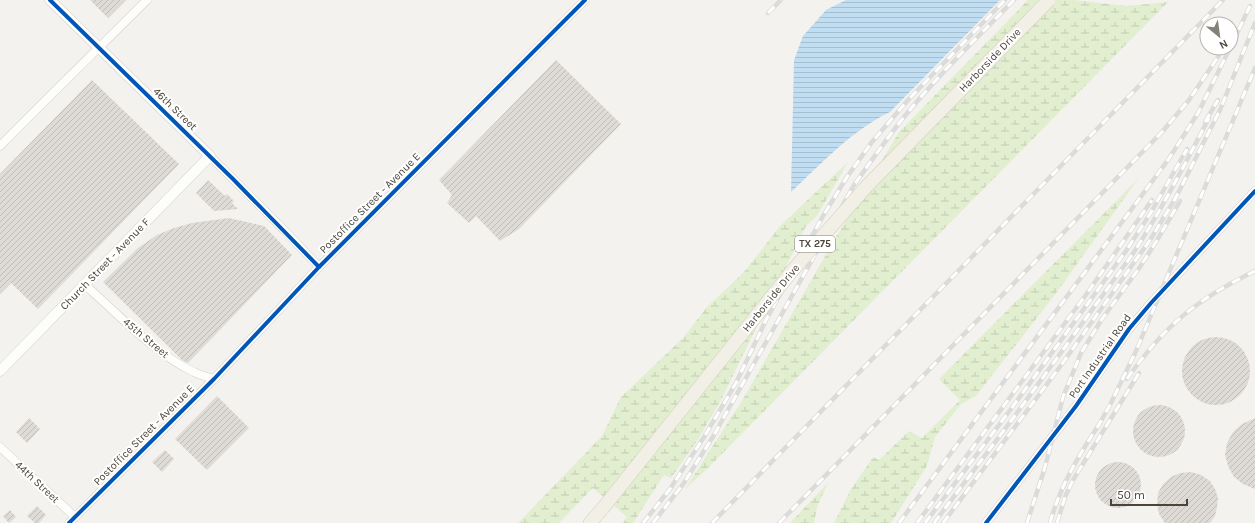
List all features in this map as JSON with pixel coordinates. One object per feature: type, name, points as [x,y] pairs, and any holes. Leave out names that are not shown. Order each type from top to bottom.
[{"type":"main road","name":"Harborside Drive","points":[[590,523],[792,271],[862,192],[1049,0]]},
{"type":"street","name":"46th Street","points":[[50,0],[210,156],[286,232],[319,268]]},
{"type":"street","points":[[0,146],[147,0]]},
{"type":"street","name":"Postoffice Street - Avenue E","points":[[72,520],[214,379],[319,268],[585,0]]},
{"type":"street","name":"Church Street - Avenue F","points":[[0,371],[210,156]]},
{"type":"street","name":"Port Industrial Road","points":[[986,523],[1076,406],[1129,329],[1151,303],[1255,191]]},
{"type":"street","name":"45th Street","points":[[85,285],[172,360],[194,372],[214,379]]},
{"type":"street","name":"44th Street","points":[[0,447],[72,520]]},
{"type":"green space","points":[[1028,0],[1073,0],[1127,6],[1168,2],[706,470],[685,489],[743,399],[839,232],[899,132]]},
{"type":"green space","points":[[848,162],[817,216],[806,226],[721,400],[699,438],[671,478],[664,475],[633,523],[623,523],[627,517],[593,488],[559,523],[518,523],[602,436],[621,397],[683,338],[707,307],[744,272],[781,225]]},
{"type":"green space","points":[[1138,179],[1057,292],[976,396],[961,404],[935,437],[927,466],[891,523],[834,523],[850,491],[873,457],[879,460],[909,431],[922,438],[960,400],[939,379]]},
{"type":"green space","points":[[828,483],[817,507],[814,523],[790,523]]},
{"type":"water","points":[[846,0],[1000,0],[890,112],[876,119],[850,138],[825,159],[791,192],[794,60],[803,36],[826,10]]},
{"type":"building","points":[[90,0],[126,0],[108,18]]},
{"type":"building","points":[[556,60],[621,124],[519,229],[500,241],[476,216],[469,223],[447,203],[452,195],[439,180]]},
{"type":"building","points":[[92,80],[179,164],[38,309],[11,283],[0,294],[0,174]]},
{"type":"building","points":[[208,180],[225,196],[227,194],[234,201],[232,203],[238,209],[214,211],[196,193]]},
{"type":"building","points":[[229,218],[264,226],[292,255],[188,363],[182,360],[103,282],[138,248],[157,235],[192,223]]},
{"type":"building","points":[[1209,337],[1223,337],[1235,343],[1244,352],[1250,364],[1248,384],[1240,395],[1229,403],[1223,405],[1209,405],[1203,403],[1192,395],[1184,384],[1182,378],[1182,364],[1184,358],[1192,347],[1203,339]]},
{"type":"building","points":[[217,396],[249,428],[207,470],[175,439]]},
{"type":"building","points":[[1154,405],[1164,405],[1178,412],[1185,426],[1185,436],[1178,450],[1164,457],[1154,457],[1144,453],[1137,446],[1133,436],[1133,426],[1137,416],[1144,409]]},
{"type":"building","points":[[29,418],[40,429],[27,443],[16,432]]},
{"type":"building","points":[[1255,418],[1255,489],[1243,484],[1234,477],[1228,466],[1225,455],[1227,443],[1233,432],[1242,424]]},
{"type":"building","points":[[165,450],[174,459],[162,472],[152,462]]},
{"type":"building","points":[[1123,462],[1135,468],[1140,476],[1140,494],[1135,502],[1127,507],[1113,508],[1101,502],[1096,494],[1095,480],[1101,468],[1109,463]]},
{"type":"building","points":[[1191,472],[1201,475],[1210,481],[1215,489],[1218,498],[1215,516],[1210,523],[1165,523],[1159,514],[1157,504],[1158,493],[1163,484],[1171,477],[1180,473]]},
{"type":"building","points":[[37,506],[46,515],[39,523],[35,523],[27,516]]},
{"type":"building","points":[[10,510],[16,517],[9,523],[3,516]]},
{"type":"railway","points":[[768,13],[781,0]]},
{"type":"railway","points":[[643,523],[670,489],[704,437],[736,383],[766,320],[823,216],[847,177],[872,142],[908,100],[1005,0]]},
{"type":"railway","points":[[653,523],[684,483],[714,435],[854,185],[894,129],[921,97],[947,68],[1014,0]]},
{"type":"railway","points":[[712,523],[1223,0]]},
{"type":"railway","points":[[1239,29],[1250,6]]},
{"type":"railway","points":[[943,523],[1062,364],[1150,240],[1175,199],[1220,110],[1255,23]]},
{"type":"railway","points":[[779,523],[1162,132],[1189,100],[1219,56]]},
{"type":"railway","points":[[899,523],[1168,160],[1198,113],[1226,56]]},
{"type":"railway","points":[[1097,428],[1136,351],[1255,68]]},
{"type":"railway","points":[[1205,122],[1218,100]]},
{"type":"railway","points":[[934,523],[1017,413],[1132,255],[1163,204],[1209,118]]},
{"type":"railway","points":[[925,523],[1011,409],[1126,251],[1150,214],[1187,149]]},
{"type":"railway","points":[[917,523],[1088,292],[1152,200]]},
{"type":"railway","points":[[1027,523],[1045,467],[1063,397],[1081,353],[1102,319],[1140,267],[1180,201]]},
{"type":"railway","points":[[1127,379],[1154,344],[1183,316],[1216,292],[1255,271]]},
{"type":"railway","points":[[1057,523],[1065,497],[1073,480],[1139,373]]},
{"type":"railway","points":[[1050,523],[1059,496],[1071,471],[1100,423]]},
{"type":"cycle path","points":[[50,0],[233,179],[319,267]]},
{"type":"cycle path","points":[[69,523],[214,379],[319,267],[585,0]]},
{"type":"cycle path","points":[[986,523],[1076,406],[1129,329],[1151,303],[1255,191]]}]
